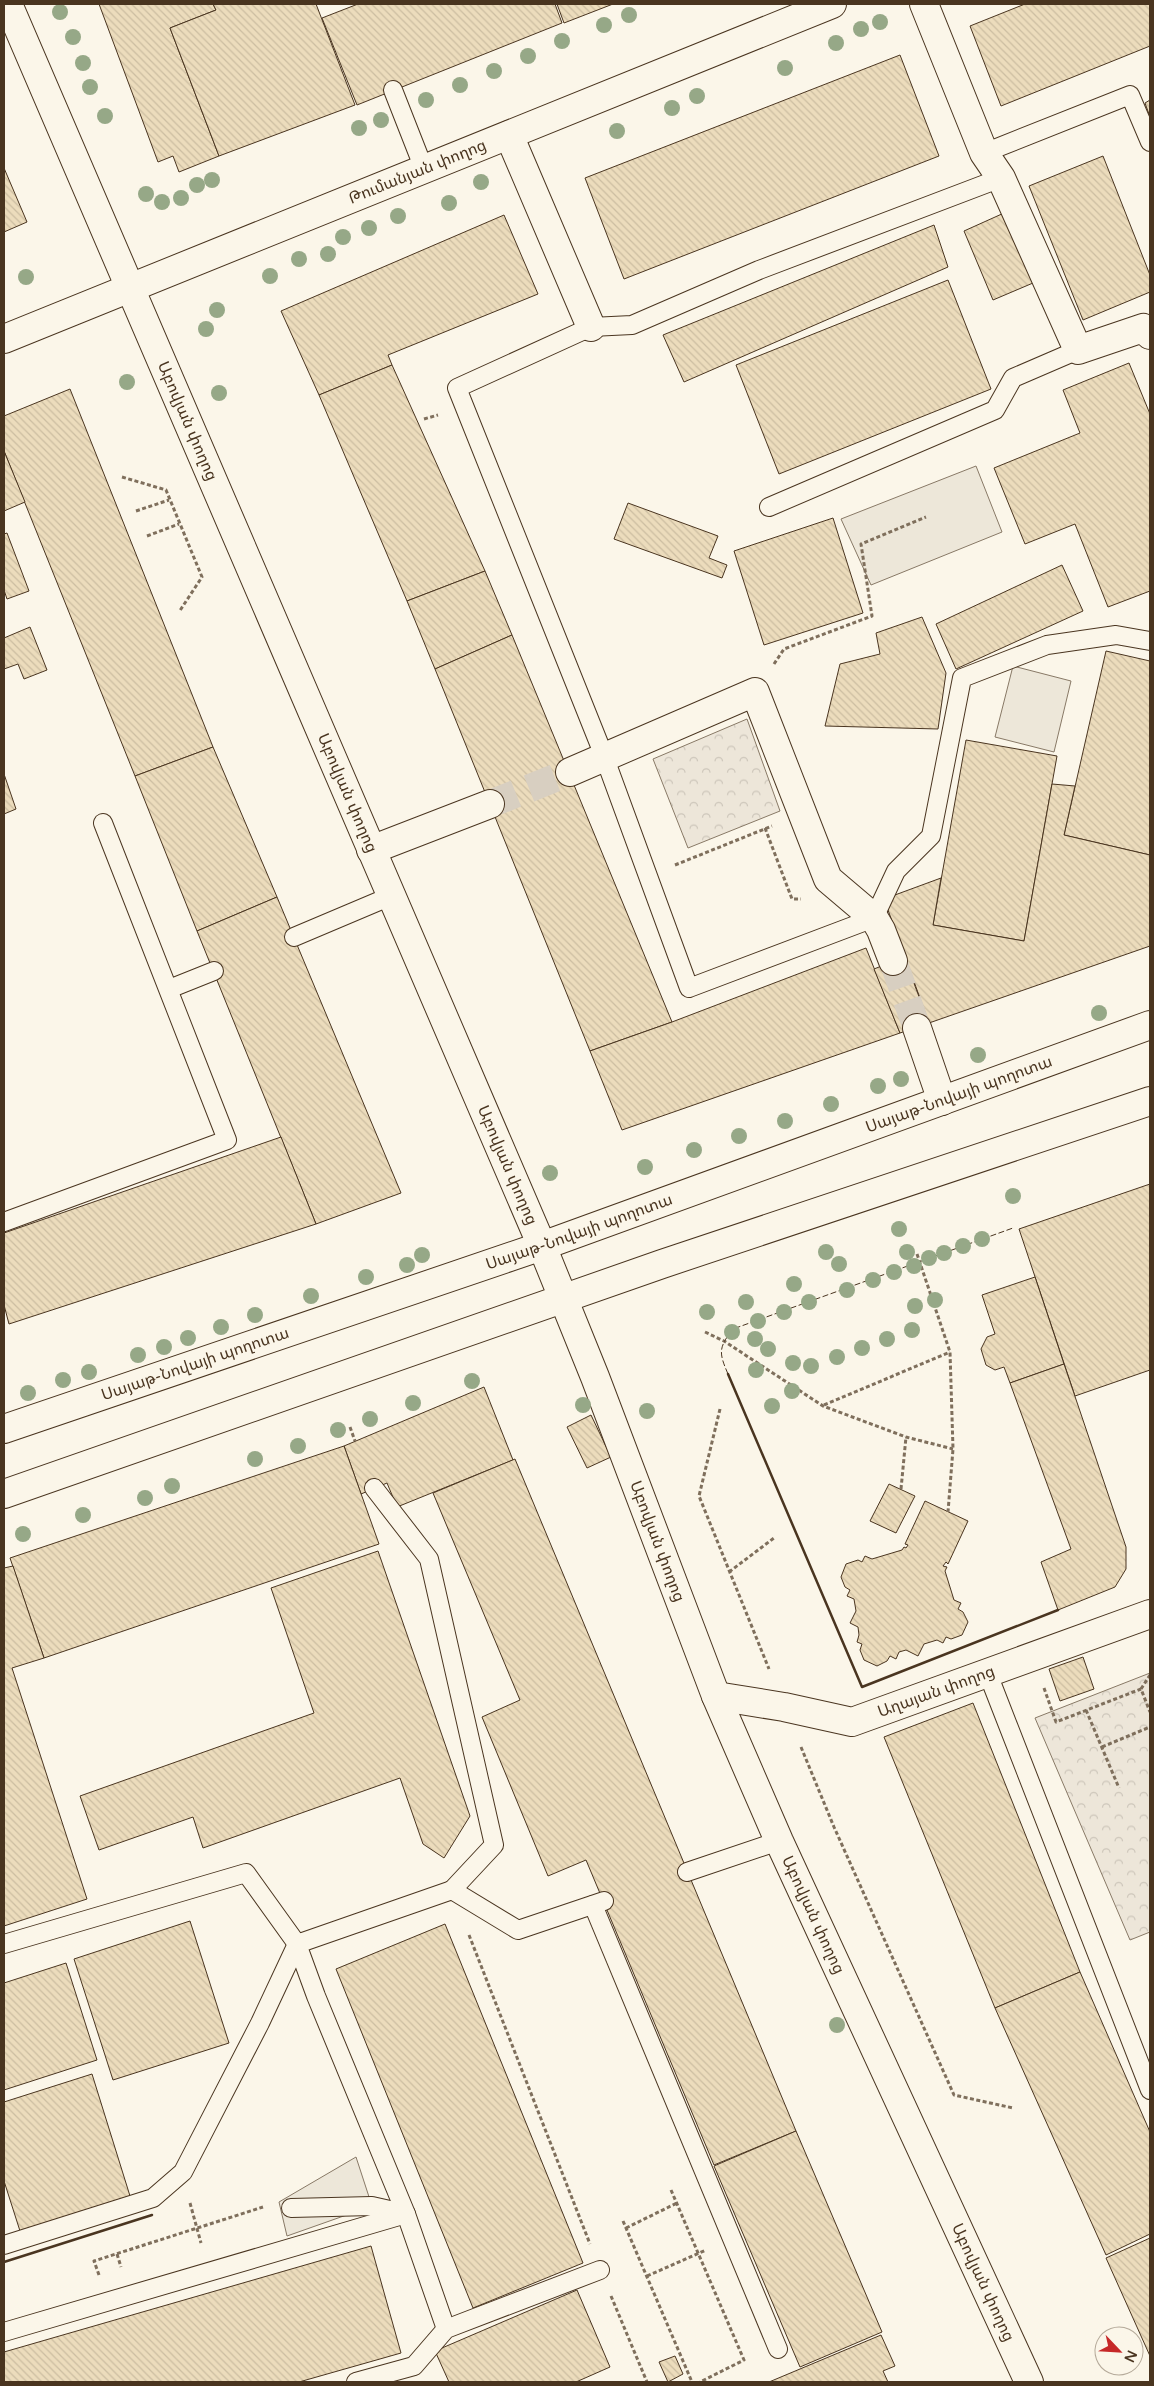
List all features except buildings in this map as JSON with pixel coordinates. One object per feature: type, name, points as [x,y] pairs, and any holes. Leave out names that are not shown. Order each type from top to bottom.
[{"type":"main road","name":"Աբովյան փողոց","points":[[8,4],[542,1246],[716,1696],[779,1841],[1028,2382]]},
{"type":"main road","name":"Թումանյան փողոց","points":[[4,339],[832,4]]},
{"type":"main road","points":[[924,4],[984,153],[1001,178],[1078,350],[1143,328],[1150,335]]},
{"type":"main road","points":[[509,135],[591,327]]},
{"type":"main road","points":[[570,772],[755,692],[828,879],[874,918],[881,930],[893,962]]},
{"type":"main road","points":[[371,850],[490,804]]},
{"type":"main road","name":"Սայաթ-Նովայի պողոտա","points":[[4,1429],[542,1246],[1150,1025]]},
{"type":"main road","points":[[917,1028],[942,1101]]},
{"type":"main road","points":[[4,1494],[681,1258],[1150,1101]]},
{"type":"main road","name":"Աղայան փողոց","points":[[716,1696],[784,1707],[852,1722],[1034,1658],[1150,1614]]},
{"type":"lane","points":[[393,90],[424,169]]},
{"type":"lane","points":[[984,153],[1130,95],[1150,142]]},
{"type":"lane","points":[[1001,178],[759,270],[632,325],[591,327],[457,388],[604,756],[690,988],[874,918],[896,871],[931,836],[962,678],[1047,645],[1116,635],[1150,641]]},
{"type":"lane","points":[[769,507],[995,410],[1013,378],[1078,350]]},
{"type":"lane","points":[[4,1222],[227,1140],[103,823]]},
{"type":"lane","points":[[294,937],[391,896]]},
{"type":"lane","points":[[169,989],[214,971]]},
{"type":"lane","points":[[4,2245],[152,2198],[183,2172],[260,2023],[297,1944],[452,1890],[494,1844],[429,1559],[374,1488]]},
{"type":"lane","points":[[988,1674],[1150,2090]]},
{"type":"lane","points":[[688,1872],[779,1841]]},
{"type":"lane","points":[[4,1944],[246,1873],[297,1944],[316,1996],[406,2214],[446,2329]]},
{"type":"lane","points":[[452,1890],[518,1930],[598,1903],[778,2349]]},
{"type":"lane","points":[[291,2208],[372,2206],[406,2214]]},
{"type":"lane","points":[[4,2332],[406,2214]]},
{"type":"lane","points":[[356,2382],[414,2366],[446,2329],[600,2270]]},
{"type":"path","points":[[122,477],[166,490],[202,578],[179,612]]},
{"type":"path","points":[[136,511],[169,500]]},
{"type":"path","points":[[755,692],[784,649],[872,616],[861,544],[926,517]]},
{"type":"path","points":[[147,536],[179,524]]},
{"type":"path","points":[[647,876],[802,814]]},
{"type":"path","points":[[917,1254],[950,1352],[953,1450],[948,1512]]},
{"type":"path","points":[[705,1332],[724,1340],[823,1406],[906,1437],[953,1450]]},
{"type":"path","points":[[823,1406],[950,1352]]},
{"type":"path","points":[[720,1408],[699,1496],[834,1827],[954,2095],[1013,2108]]},
{"type":"path","points":[[350,1427],[355,1441]]},
{"type":"path","points":[[901,1489],[906,1437]]},
{"type":"path","points":[[729,1572],[774,1538]]},
{"type":"path","points":[[1034,1658],[1056,1722],[1141,1689],[1150,1675]]},
{"type":"path","points":[[1141,1689],[1150,1712]]},
{"type":"path","points":[[1086,1710],[1119,1788]]},
{"type":"path","points":[[1102,1747],[1150,1727]]},
{"type":"path","points":[[452,1890],[600,2270],[647,2382]]},
{"type":"path","points":[[671,2190],[744,2360],[700,2382]]},
{"type":"path","points":[[119,2298],[113,2282],[102,2286],[94,2261],[279,2202],[291,2208]]},
{"type":"path","points":[[626,2228],[677,2204]]},
{"type":"path","points":[[624,2221],[692,2382]]},
{"type":"path","points":[[647,2276],[698,2254]]},
{"type":"green space","points":[[747,719],[780,811],[688,848],[653,759]]},
{"type":"green space","points":[[1150,1673],[1150,1932],[1130,1940],[1035,1718]]},
{"type":"shaded area","points":[[976,466],[1002,532],[871,585],[841,519]]},
{"type":"shaded area","points":[[1013,666],[1071,681],[1054,752],[995,737]]},
{"type":"shaded area","points":[[356,2157],[372,2206],[287,2236],[279,2202]]},
{"type":"tunnel","points":[[490,804],[570,772]]},
{"type":"tunnel","points":[[893,961],[917,1028]]},
{"type":"fence","points":[[728,1374],[721,1351],[722,1346],[733,1329],[1013,1228]]},
{"type":"wall","points":[[728,1374],[862,1687],[1058,1610]]},
{"type":"wall","points":[[4,2262],[152,2215]]}]
